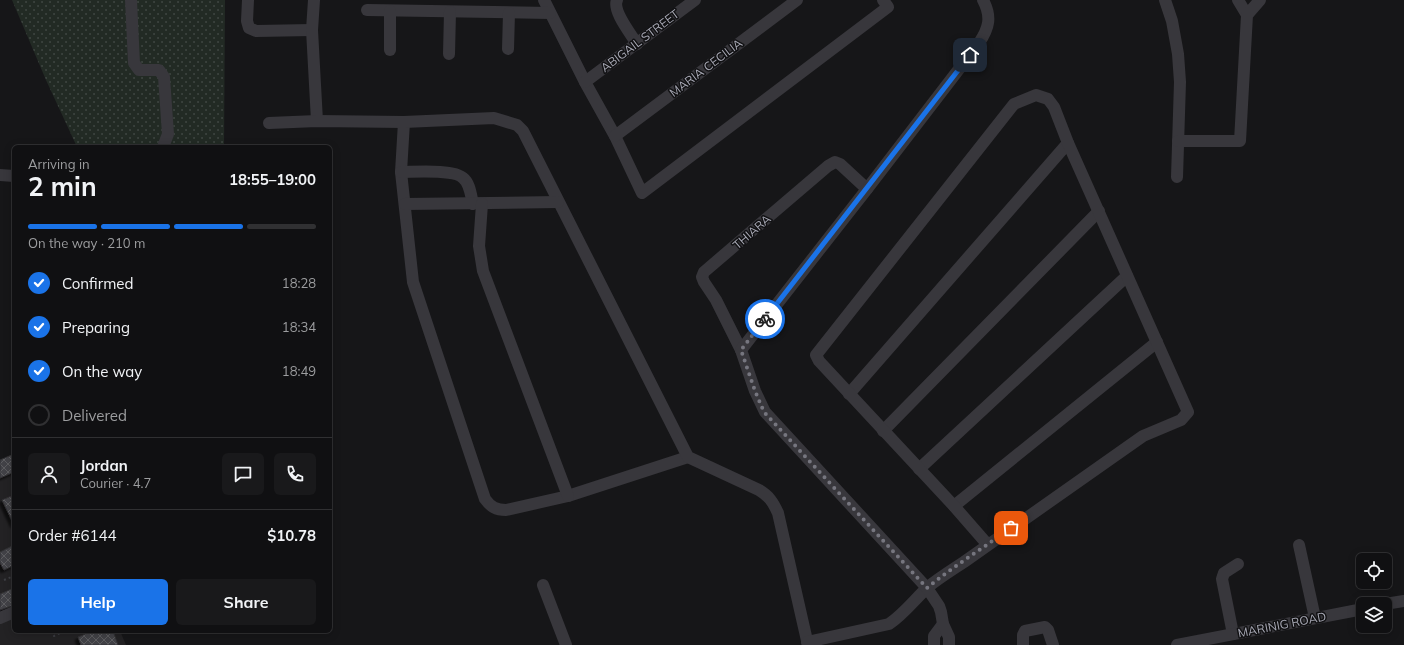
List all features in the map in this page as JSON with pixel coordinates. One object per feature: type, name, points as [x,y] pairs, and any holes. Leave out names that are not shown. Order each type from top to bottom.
[{"type":"street","points":[[131,0],[134,64],[139,70],[159,70],[164,77],[168,134],[164,145]]},
{"type":"street","points":[[248,0],[247,21],[249,28],[256,31],[312,30]]},
{"type":"street","points":[[314,0],[312,30],[317,121]]},
{"type":"street","points":[[544,0],[585,82],[615,136],[642,193],[888,7],[883,0]]},
{"type":"street","points":[[617,0],[617,12],[637,44]]},
{"type":"street","name":"ABIGAIL STREET","points":[[585,82],[695,0]]},
{"type":"street","name":"MARIA CECILIA","points":[[615,136],[797,0]]},
{"type":"street","points":[[949,645],[949,637],[943,624],[939,606],[927,588],[764,412],[741,350],[867,189],[986,32],[988,23],[983,0]]},
{"type":"street","points":[[1165,0],[1172,21],[1178,54],[1180,82],[1177,177]]},
{"type":"street","points":[[1238,0],[1248,15]]},
{"type":"street","points":[[1178,141],[1240,141],[1248,15],[1260,0]]},
{"type":"street","points":[[367,10],[550,13]]},
{"type":"street","points":[[390,11],[390,50]]},
{"type":"street","points":[[449,54],[450,12]]},
{"type":"street","points":[[508,49],[509,13]]},
{"type":"street","points":[[269,123],[317,121],[404,122],[494,118],[517,125],[523,131],[688,457],[759,490],[768,495],[774,502],[778,513],[808,644],[889,624],[899,618],[927,588],[946,573],[988,545],[1143,436],[1181,420],[1188,412],[1068,142],[1054,107],[1048,99],[1036,94],[1014,104],[816,355],[819,361],[954,506],[988,545]]},
{"type":"street","points":[[404,122],[402,172],[413,282],[485,498],[489,504],[500,510],[568,496],[688,457]]},
{"type":"street","points":[[849,394],[1068,142]]},
{"type":"street","name":"THIARA","points":[[741,350],[716,300],[704,282],[702,277],[704,272],[828,166],[835,162],[840,164],[867,189]]},
{"type":"street","points":[[402,172],[451,173],[464,178],[468,185],[477,204],[479,246],[483,271],[568,496]]},
{"type":"street","points":[[0,175],[12,176]]},
{"type":"street","points":[[404,204],[558,202]]},
{"type":"street","points":[[883,431],[1099,211]]},
{"type":"street","points":[[919,469],[1127,276]]},
{"type":"street","points":[[954,506],[1157,342]]},
{"type":"street","points":[[1299,545],[1315,618]]},
{"type":"street","points":[[1233,634],[1222,579],[1224,573],[1238,564]]},
{"type":"street","points":[[543,585],[566,645]]},
{"type":"street","points":[[1392,603],[1404,601]]},
{"type":"street","name":"MARINIG ROAD","points":[[1177,645],[1356,610]]},
{"type":"street","points":[[0,618],[12,613]]},
{"type":"street","points":[[934,645],[934,636],[943,624]]},
{"type":"street","points":[[1023,645],[1023,636],[1025,631],[1044,627],[1048,630],[1053,645]]},
{"type":"path","points":[[4,580],[12,577]]},
{"type":"path","points":[[52,633],[54,636],[60,633]]},
{"type":"shaded area","points":[[12,0],[225,0],[224,145],[76,145],[46,80]]},
{"type":"shaded area","points":[[12,455],[12,633],[121,633],[126,645],[0,645],[0,460]]},
{"type":"building","points":[[12,455],[12,473],[0,478],[0,460]]},
{"type":"building","points":[[12,496],[12,521],[2,500]]},
{"type":"building","points":[[12,546],[12,566],[4,570],[0,563],[0,552]]},
{"type":"building","points":[[12,589],[12,606],[0,610],[0,594]]},
{"type":"building","points":[[88,633],[114,633],[118,645],[81,645],[78,637]]},
{"type":"way so far","points":[[765,319],[741,350],[747,371],[764,412],[927,588],[1011,528]]},
{"type":"route","points":[[765,319],[970,55]]}]
